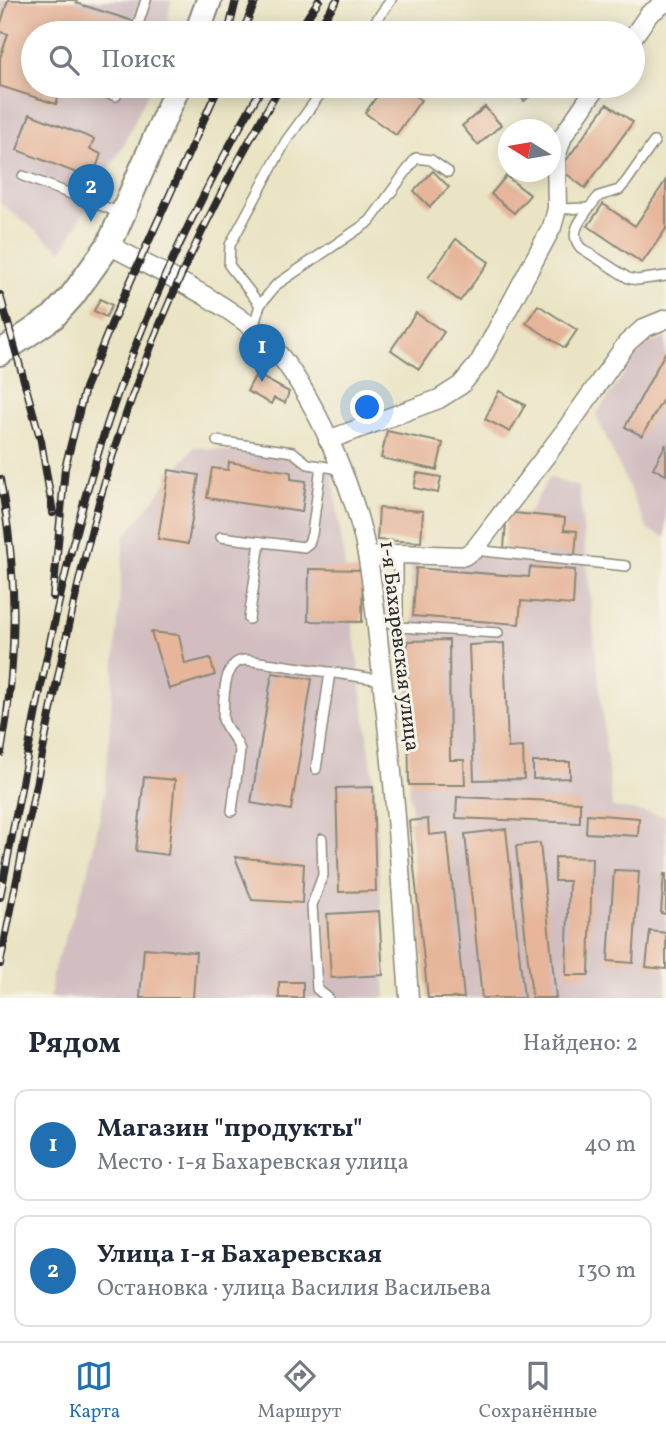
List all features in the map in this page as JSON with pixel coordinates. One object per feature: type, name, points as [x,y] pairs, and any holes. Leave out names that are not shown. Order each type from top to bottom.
[{"type":"main road","points":[[201,21],[209,0]]},
{"type":"main road","points":[[0,353],[52,317],[72,296],[108,245],[173,98]]},
{"type":"street","points":[[644,21],[666,2]]},
{"type":"street","points":[[328,440],[439,399],[461,385],[478,363],[552,227],[558,209],[556,158],[559,146],[589,98]]},
{"type":"street","name":"1-я Бахаревская улица","points":[[108,245],[191,288],[253,328],[278,353],[300,384],[352,497],[368,558],[375,614],[393,775],[409,998]]},
{"type":"street","points":[[368,558],[398,554],[464,556],[474,550],[564,432],[627,343],[644,328],[666,318]]},
{"type":"lane","points":[[139,21],[146,0]]},
{"type":"lane","points":[[376,21],[391,0]]},
{"type":"lane","points":[[260,305],[229,265],[230,245],[286,141],[317,98]]},
{"type":"lane","points":[[654,142],[619,190],[599,196],[574,235],[575,242],[581,248],[628,278],[637,280],[666,276]]},
{"type":"lane","points":[[253,328],[260,305],[276,285],[370,221],[416,158],[431,160],[448,172]]},
{"type":"lane","points":[[23,176],[123,214]]},
{"type":"lane","points":[[558,209],[589,208]]},
{"type":"lane","points":[[217,441],[293,452],[308,464],[340,469]]},
{"type":"lane","points":[[221,537],[297,548],[309,543],[321,466]]},
{"type":"lane","points":[[249,619],[260,542]]},
{"type":"lane","points":[[474,550],[626,566]]},
{"type":"lane","points":[[398,554],[398,627]]},
{"type":"lane","points":[[375,614],[398,627],[498,633]]},
{"type":"lane","points":[[232,811],[240,751],[223,719],[228,674],[232,664],[238,660],[246,660],[382,680]]},
{"type":"lane","points":[[316,769],[330,672]]},
{"type":"lane","points":[[322,839],[323,875],[313,898],[312,914],[317,989],[328,998]]},
{"type":"shaded area","points":[[0,0],[171,0],[168,21],[21,21],[21,98],[145,98],[125,142],[62,251],[0,203]]},
{"type":"shaded area","points":[[666,338],[666,537],[648,530],[596,415],[644,345]]},
{"type":"shaded area","points":[[194,447],[331,463],[374,783],[386,998],[51,998],[52,975],[88,873],[105,791],[124,538]]},
{"type":"shaded area","points":[[550,477],[579,488],[612,807],[666,816],[666,998],[433,998],[409,785],[413,616],[411,564],[431,570],[464,556],[507,548]]},
{"type":"building","points":[[8,0],[77,0],[76,3],[133,21],[21,21],[21,93],[0,86],[0,58],[8,34],[0,32]]},
{"type":"building","points":[[37,98],[58,98],[56,104]]},
{"type":"building","points":[[376,98],[421,100],[396,135],[365,113]]},
{"type":"building","points":[[607,104],[633,122],[585,188],[561,168]]},
{"type":"building","points":[[485,107],[498,122],[498,128],[478,145],[462,126]]},
{"type":"building","points":[[30,114],[94,139],[90,149],[101,154],[92,179],[17,150]]},
{"type":"building","points":[[433,171],[449,187],[430,207],[414,191]]},
{"type":"building","points":[[666,180],[666,229],[642,263],[588,226],[603,204],[635,226]]},
{"type":"building","points":[[501,182],[514,182],[530,195],[514,213],[491,194]]},
{"type":"building","points":[[456,239],[489,262],[460,301],[428,278]]},
{"type":"building","points":[[100,299],[112,305],[106,317],[94,311]]},
{"type":"building","points":[[538,305],[577,330],[565,348],[526,323]]},
{"type":"building","points":[[416,313],[444,332],[419,369],[391,350]]},
{"type":"building","points":[[666,351],[666,394],[642,436],[625,427]]},
{"type":"building","points":[[256,374],[289,392],[285,403],[274,398],[271,404],[247,391]]},
{"type":"building","points":[[499,391],[525,405],[510,432],[485,419]]},
{"type":"building","points":[[387,431],[443,443],[437,470],[381,458]]},
{"type":"building","points":[[666,444],[666,475],[653,468]]},
{"type":"building","points":[[229,462],[291,472],[291,479],[306,481],[302,512],[207,498],[212,468],[228,470]]},
{"type":"building","points":[[169,470],[199,475],[188,544],[158,539]]},
{"type":"building","points":[[417,473],[441,477],[438,493],[414,488]]},
{"type":"building","points":[[379,508],[423,511],[421,542],[377,540]]},
{"type":"building","points":[[514,513],[565,518],[564,530],[577,531],[575,555],[504,549],[506,521]]},
{"type":"building","points":[[530,567],[575,570],[573,605],[521,601],[519,624],[413,616],[416,568],[529,577]]},
{"type":"building","points":[[309,569],[363,570],[362,622],[308,621]]},
{"type":"building","points":[[151,632],[179,635],[185,664],[210,658],[215,675],[169,689]]},
{"type":"building","points":[[449,640],[450,760],[464,760],[465,785],[409,785],[407,641]]},
{"type":"building","points":[[504,643],[508,748],[523,747],[524,779],[474,780],[469,645]]},
{"type":"building","points":[[272,673],[312,679],[291,810],[251,803]]},
{"type":"building","points":[[533,762],[570,762],[570,778],[533,779]]},
{"type":"building","points":[[144,777],[175,780],[168,855],[136,851]]},
{"type":"building","points":[[373,787],[376,891],[339,892],[336,788]]},
{"type":"building","points":[[457,797],[580,802],[580,823],[456,818]]},
{"type":"building","points":[[587,814],[639,818],[638,836],[586,833]]},
{"type":"building","points":[[428,819],[429,835],[447,833],[464,998],[428,998],[409,821]]},
{"type":"building","points":[[506,829],[524,998],[482,998],[465,834]]},
{"type":"building","points":[[540,843],[556,998],[532,998],[516,846]]},
{"type":"building","points":[[235,857],[304,864],[302,903],[252,900]]},
{"type":"building","points":[[555,857],[592,858],[589,975],[566,975],[569,881],[555,881]]},
{"type":"building","points":[[614,870],[639,871],[633,963],[608,961]]},
{"type":"building","points":[[666,874],[666,914],[661,913]]},
{"type":"building","points":[[379,911],[383,975],[331,978],[327,914]]},
{"type":"building","points":[[650,931],[666,933],[666,969],[646,967]]},
{"type":"building","points":[[144,948],[196,952],[193,998],[140,998]]},
{"type":"building","points":[[279,982],[303,982],[303,998],[279,998]]},
{"type":"railway","points":[[231,21],[236,0]]},
{"type":"railway","points":[[247,21],[256,0]]},
{"type":"railway","points":[[305,21],[319,0]]},
{"type":"railway","points":[[322,21],[337,0]]},
{"type":"railway","points":[[53,597],[65,468],[85,388],[214,98]]},
{"type":"railway","points":[[0,897],[56,614],[84,502],[115,400],[171,262],[256,98]]},
{"type":"railway","points":[[0,964],[70,622],[114,451],[166,310],[208,218],[274,98]]},
{"type":"railway","points":[[0,295],[41,441],[53,513]]},
{"type":"railway","points":[[0,479],[10,549],[14,616],[11,683],[1,753]]},
{"type":"place","name":"Улица 1-я Бахаревская","points":[[91,222]]},
{"type":"place","name":"Магазин \"продукты\"","points":[[262,382]]}]
